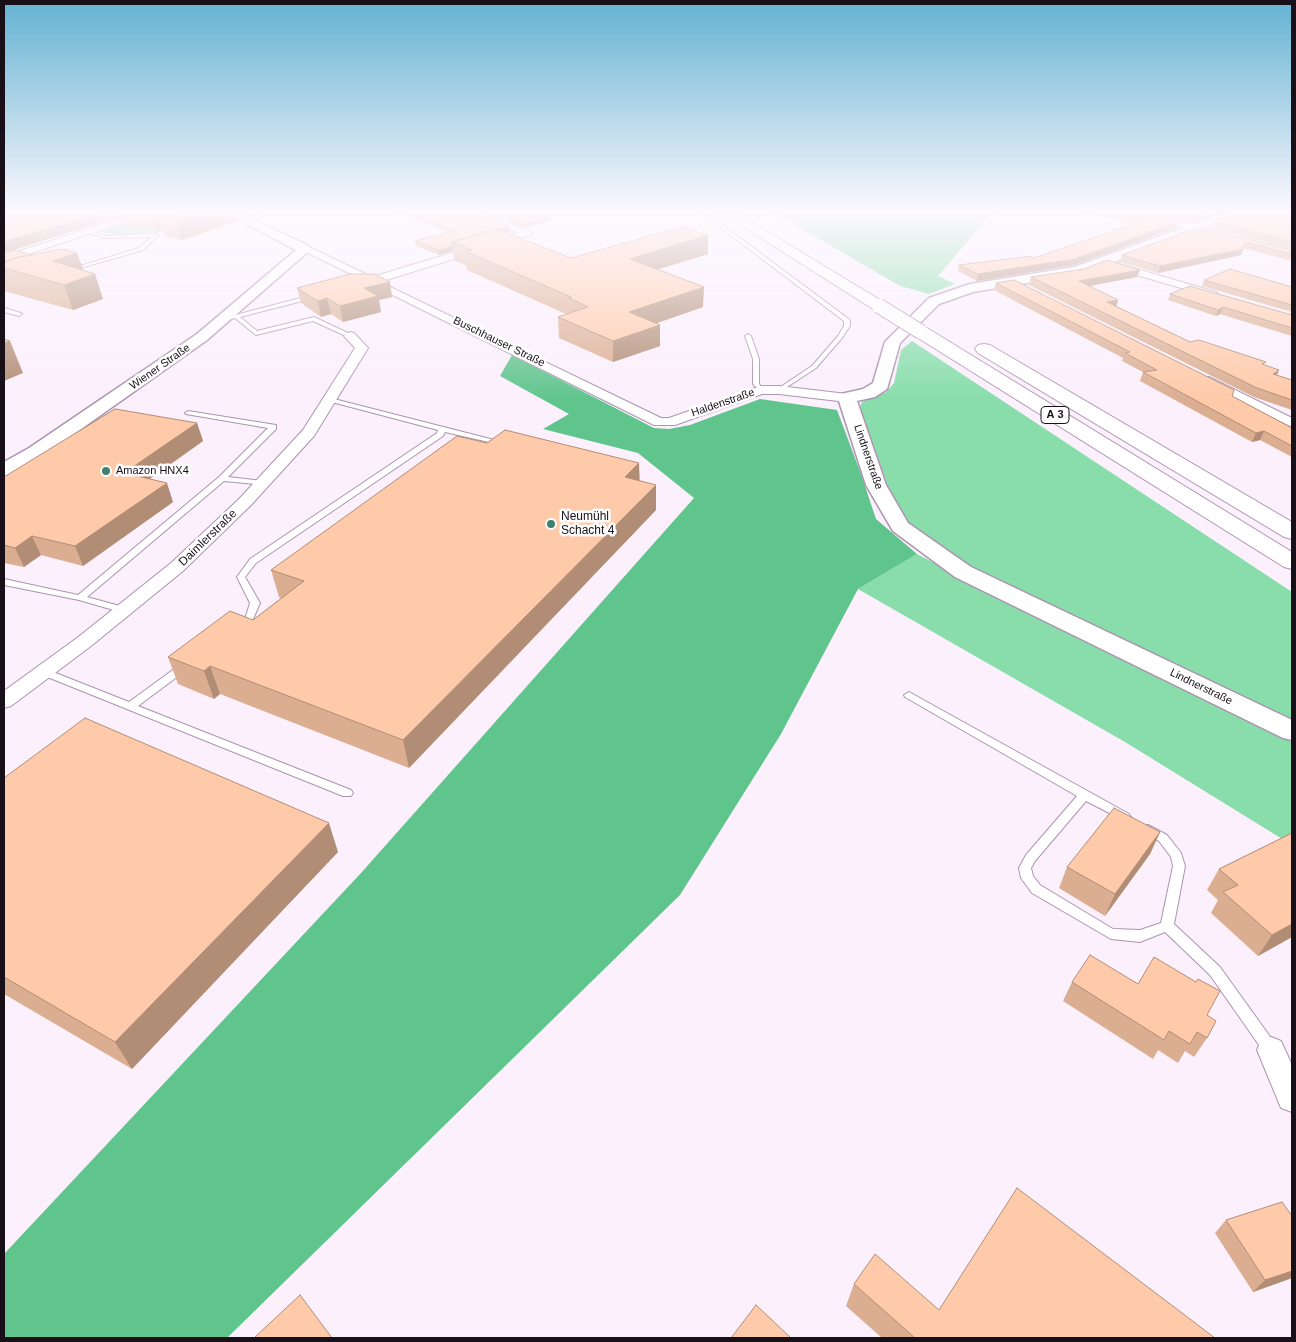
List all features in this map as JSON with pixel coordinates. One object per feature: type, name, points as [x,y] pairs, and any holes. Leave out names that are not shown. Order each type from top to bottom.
[{"type":"highway","name":"A 3","points":[[828,275],[879,306],[932,324]]},
{"type":"highway","name":"A 3","points":[[908,304],[932,324],[1292,562]]},
{"type":"highway","name":"A 3","points":[[967,338],[1292,532]]},
{"type":"street","name":"Wiener Straße","points":[[4,470],[36,452],[231,317],[277,275]]},
{"type":"street","name":"Buschhauser Straße","points":[[351,275],[659,422]]},
{"type":"street","points":[[366,283],[393,275]]},
{"type":"street","points":[[847,398],[869,393],[880,385],[893,342],[929,305],[970,288],[1052,275]]},
{"type":"street","points":[[1147,275],[1226,298]]},
{"type":"street","points":[[1012,280],[1029,290]]},
{"type":"street","name":"Daimlerstraße","points":[[4,701],[44,672],[177,567],[263,483],[309,433],[362,348],[350,336]]},
{"type":"street","points":[[1196,374],[1292,424]]},
{"type":"street","name":"Haldenstraße","points":[[659,422],[670,422],[761,390],[779,390],[816,396],[847,398]]},
{"type":"street","name":"Lindnerstraße","points":[[847,398],[876,486],[900,527],[963,572],[1292,731]]},
{"type":"street","points":[[1271,1050],[1292,1098]]},
{"type":"lane","points":[[779,390],[814,367],[847,326],[847,320],[786,275]]},
{"type":"lane","points":[[231,317],[323,294]]},
{"type":"lane","points":[[4,310],[19,314]]},
{"type":"lane","points":[[231,317],[256,333],[314,319],[350,336]]},
{"type":"lane","points":[[748,336],[756,359],[756,384],[761,390]]},
{"type":"lane","points":[[330,400],[507,444]]},
{"type":"lane","points":[[80,598],[222,479],[273,427],[188,413]]},
{"type":"lane","points":[[234,629],[250,617],[255,603],[241,577],[253,561],[440,434],[442,429]]},
{"type":"lane","points":[[222,479],[263,483]]},
{"type":"lane","points":[[4,582],[80,598],[124,610]]},
{"type":"lane","points":[[131,706],[194,659]]},
{"type":"lane","points":[[44,672],[347,793]]},
{"type":"lane","points":[[908,695],[1163,838],[1177,856],[1179,866],[1167,926]]},
{"type":"lane","points":[[1084,794],[1030,858],[1025,868],[1027,878],[1036,889],[1111,934],[1126,937],[1140,936],[1167,926]]},
{"type":"lane","points":[[1167,926],[1215,971],[1271,1050]]},
{"type":"green space","points":[[880,275],[939,275],[938,276],[955,284],[929,294],[900,286]]},
{"type":"green space","points":[[912,341],[1292,592],[1292,726],[964,571],[902,526],[860,407],[862,402],[886,392],[894,383],[901,350]]},
{"type":"green space","points":[[512,355],[654,428],[669,429],[690,425],[760,399],[837,410],[876,519],[917,554],[858,589],[781,734],[680,895],[227,1338],[4,1338],[4,1254],[361,873],[694,498],[638,453],[543,429],[569,414],[500,376]]},
{"type":"green space","points":[[917,554],[1071,633],[1292,742],[1292,845],[1125,742],[858,589]]},
{"type":"building","points":[[27,275],[93,275],[64,285]]},
{"type":"building","points":[[348,275],[375,275],[390,282],[364,288],[378,296],[340,306],[327,298],[318,301],[297,288]]},
{"type":"building","points":[[519,275],[671,275],[704,287],[629,312],[660,325],[613,341],[558,317],[588,307],[569,298],[571,297]]},
{"type":"building","points":[[1047,275],[1114,275],[1079,281],[1118,300],[1107,302],[1190,342],[1199,340],[1266,362],[1262,364],[1279,370],[1273,374],[1292,380],[1292,400],[1257,388],[1031,277]]},
{"type":"building","points":[[1217,275],[1249,275],[1292,287],[1292,305],[1204,280]]},
{"type":"building","points":[[1014,280],[1234,390],[1232,396],[1292,428],[1292,446],[1264,431],[1256,433],[1143,372],[1157,370],[1125,353],[1130,352],[996,283]]},
{"type":"building","points":[[1190,286],[1292,315],[1292,328],[1223,307],[1218,310],[1170,294]]},
{"type":"building","name":"Amazon HNX4","points":[[115,409],[197,423],[124,473],[167,483],[75,546],[32,536],[15,548],[4,545],[4,477]]},
{"type":"building","points":[[505,430],[639,463],[625,477],[656,485],[403,740],[210,666],[204,671],[168,657],[230,611],[253,620],[304,581],[271,570],[457,436],[487,443]]},
{"type":"building","points":[[85,718],[329,823],[115,1042],[4,977],[4,778]]},
{"type":"building","points":[[1114,808],[1160,832],[1115,894],[1067,867]]},
{"type":"building","points":[[1292,833],[1292,924],[1272,935],[1223,892],[1238,885],[1219,869]]},
{"type":"building","points":[[1090,955],[1138,984],[1154,957],[1196,982],[1198,979],[1220,991],[1207,1015],[1216,1021],[1207,1038],[1197,1032],[1190,1044],[1169,1031],[1164,1040],[1072,982]]},
{"type":"building","points":[[1017,1188],[1215,1338],[915,1338],[854,1284],[875,1254],[939,1310]]},
{"type":"building","points":[[1282,1202],[1292,1216],[1292,1271],[1265,1280],[1226,1220]]},
{"type":"building","points":[[300,1295],[332,1338],[254,1338]]},
{"type":"building","points":[[756,1305],[791,1338],[731,1338]]},
{"type":"place","name":"Amazon HNX4","points":[[106,471]]},
{"type":"place","name":"Neumühl Schacht 4","points":[[551,524]]}]
